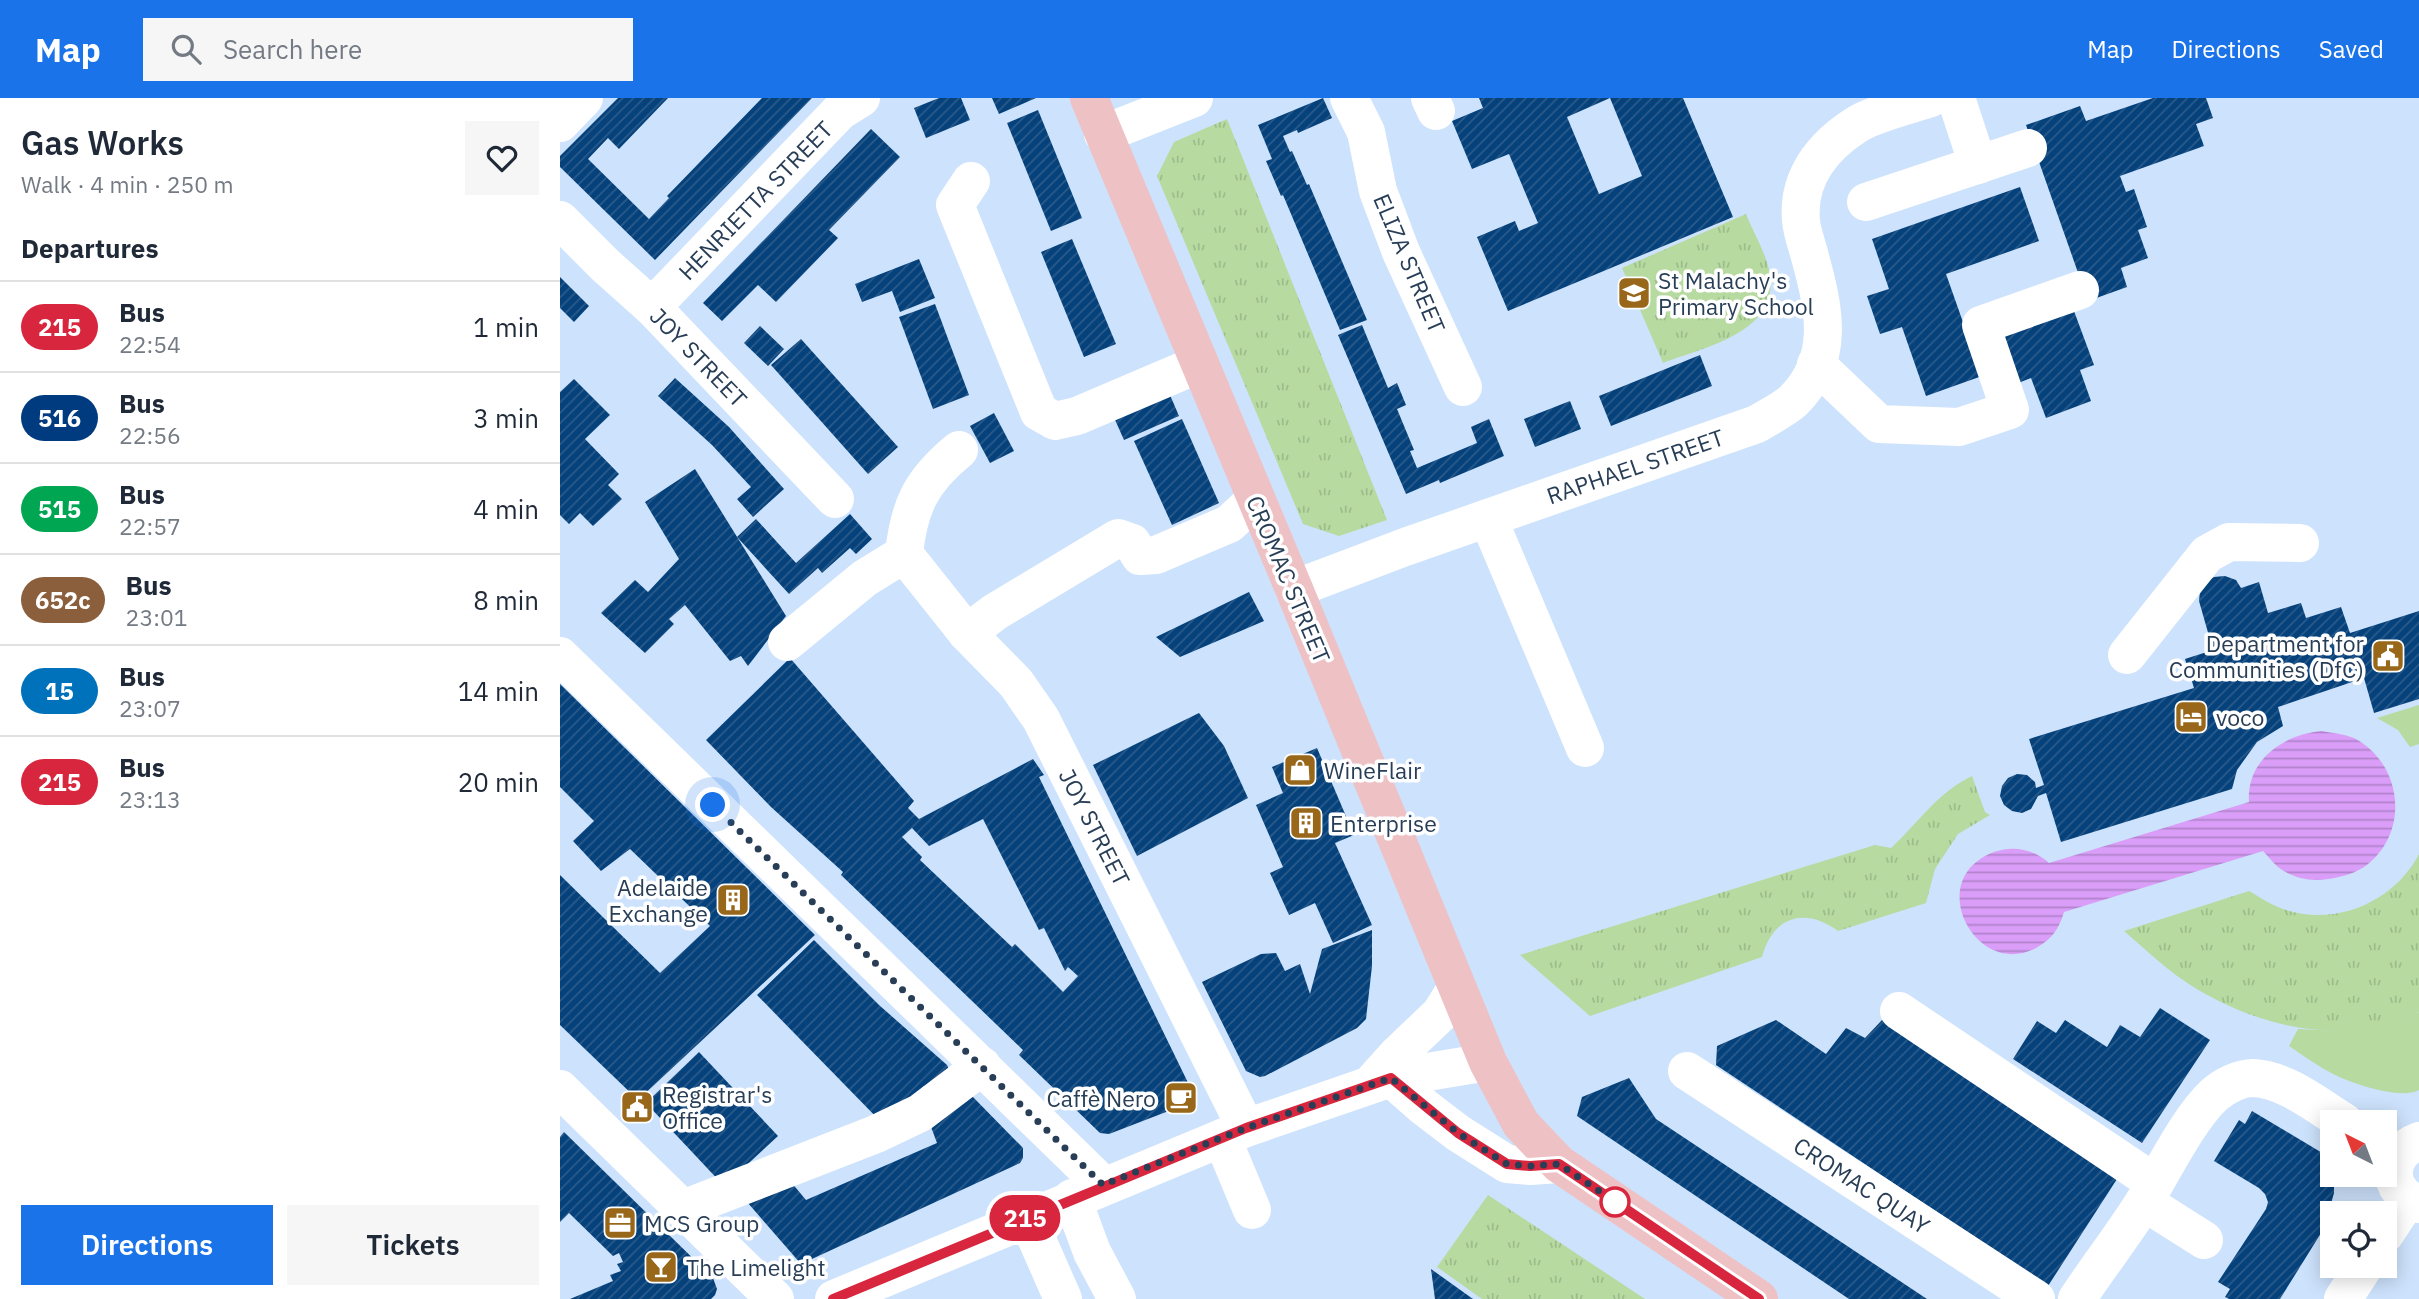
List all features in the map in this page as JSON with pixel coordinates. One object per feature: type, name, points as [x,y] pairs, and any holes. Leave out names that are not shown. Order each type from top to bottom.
[{"type":"main road","name":"CROMAC STREET","points":[[1089,98],[1488,1062],[1521,1124],[1559,1164],[1759,1299]]},
{"type":"street","points":[[560,123],[584,98]]},
{"type":"street","name":"HENRIETTA STREET","points":[[652,307],[840,111],[861,98]]},
{"type":"street","points":[[1104,134],[1194,98]]},
{"type":"street","name":"ELIZA STREET","points":[[1349,98],[1366,132],[1378,191],[1401,252],[1463,387]]},
{"type":"street","points":[[1932,99],[1978,165]]},
{"type":"street","name":"RAPHAEL STREET","points":[[1294,589],[1757,424],[1792,402],[1810,378],[1822,351],[1824,312],[1801,221],[1803,187],[1811,167],[1826,147],[1858,124],[1932,99]]},
{"type":"street","points":[[1866,202],[2028,148]]},
{"type":"street","points":[[971,181],[955,205],[1039,412],[1055,421],[1077,416],[1199,364]]},
{"type":"street","name":"JOY STREET","points":[[560,220],[652,307],[835,499]]},
{"type":"street","points":[[1816,364],[1879,424],[1959,428],[2010,410],[1981,325],[2080,290]]},
{"type":"street","points":[[787,642],[865,578],[904,554],[906,533],[919,494],[937,469],[959,450]]},
{"type":"street","points":[[967,633],[995,612],[1118,538],[1132,543],[1140,556],[1156,555],[1229,524],[1256,499]]},
{"type":"street","points":[[1488,518],[1585,748]]},
{"type":"street","points":[[2127,656],[2207,554],[2229,542],[2300,543]]},
{"type":"street","name":"JOY STREET","points":[[904,554],[967,633],[1016,683],[1041,719],[1234,1133],[1252,1210]]},
{"type":"street","points":[[560,656],[982,1066],[1088,1192],[1092,1252],[1117,1299]]},
{"type":"street","points":[[1381,1081],[1396,1055],[1440,1014],[1457,987]]},
{"type":"street","points":[[1899,1011],[2149,1193],[2204,1240]]},
{"type":"street","points":[[834,1299],[1234,1133],[1381,1081],[1488,1062]]},
{"type":"street","points":[[683,1209],[876,1134],[920,1113],[982,1066]]},
{"type":"street","name":"CROMAC QUAY","points":[[1687,1071],[2036,1299]]},
{"type":"street","points":[[2077,1299],[2149,1193],[2202,1108],[2216,1093],[2235,1082],[2252,1078],[2267,1080],[2287,1088],[2324,1110]]},
{"type":"street","points":[[1381,1081],[1507,1164],[1559,1164]]},
{"type":"street","points":[[560,1089],[775,1299]]},
{"type":"street","points":[[2397,1221],[2414,1202],[2396,1184],[2395,1163],[2401,1147]]},
{"type":"street","points":[[1027,1217],[1063,1299]]},
{"type":"street","points":[[2343,1299],[2357,1278]]},
{"type":"green space","points":[[1227,119],[1387,520],[1339,536],[1303,524],[1157,176],[1174,142]]},
{"type":"green space","points":[[1746,214],[1769,270],[1770,291],[1764,308],[1753,322],[1737,334],[1663,363],[1622,268]]},
{"type":"green space","points":[[2419,705],[2419,744],[2410,747],[2398,730],[2377,718]]},
{"type":"green space","points":[[1972,776],[1985,812],[1990,815],[1958,834],[1935,869],[1926,903],[1838,931],[1814,919],[1792,920],[1782,924],[1774,932],[1762,957],[1590,1016],[1520,955],[1875,845],[1891,848],[1949,790]]},
{"type":"green space","points":[[2419,854],[2419,1012],[2391,1023],[2334,1031],[2305,1029],[2248,1014],[2185,982],[2124,931],[2249,891],[2274,905],[2298,913],[2319,915],[2359,908],[2377,899],[2393,886],[2408,872]]},
{"type":"green space","points":[[2419,1012],[2419,1090],[2411,1093],[2377,1090],[2353,1083],[2329,1072],[2289,1046],[2298,1029],[2329,1030],[2375,1026]]},
{"type":"green space","points":[[1488,1195],[1645,1299],[1482,1299],[1437,1267]]},
{"type":"shaded area","points":[[2322,731],[2354,738],[2370,749],[2391,780],[2395,816],[2390,833],[2381,850],[2359,870],[2328,879],[2301,878],[2278,867],[2263,851],[2064,912],[2051,937],[2036,948],[2014,954],[1994,950],[1977,939],[1966,922],[1960,903],[1962,883],[1973,865],[1994,852],[2023,850],[2036,854],[2049,863],[2249,802],[2254,774],[2270,752],[2294,737]]},
{"type":"building","points":[[618,98],[668,98],[619,149],[608,138],[588,159],[649,219],[669,198],[667,196],[762,98],[812,98],[655,260],[560,167],[560,156]]},
{"type":"building","points":[[939,98],[961,98],[970,120],[926,138],[914,108]]},
{"type":"building","points":[[992,98],[1036,98],[999,114]]},
{"type":"building","points":[[1323,98],[1332,118],[1298,133],[1297,130],[1283,136],[1307,185],[1309,184],[1367,320],[1340,330],[1266,161],[1272,159],[1258,125]]},
{"type":"building","points":[[1479,98],[1610,98],[1683,98],[1733,217],[1508,311],[1477,237],[1515,221],[1519,231],[1538,223],[1509,154],[1472,169],[1452,121],[1483,108]],"holes":[[[1610,98],[1642,176],[1599,194],[1567,117]]]},
{"type":"building","points":[[2153,98],[2206,98],[2213,118],[2196,124],[2204,146],[2120,176],[2126,192],[2134,189],[2147,227],[2138,230],[2148,258],[2121,268],[2127,287],[2088,301],[2026,125],[2080,106],[2086,121]]},
{"type":"building","points":[[1038,110],[1082,218],[1051,231],[1007,123]]},
{"type":"building","points":[[871,129],[900,157],[829,230],[838,238],[776,302],[758,285],[722,321],[703,303]]},
{"type":"building","points":[[2020,187],[2039,241],[1946,274],[1982,376],[1926,396],[1902,327],[1880,334],[1867,296],[1889,289],[1872,239]]},
{"type":"building","points":[[1072,239],[1116,344],[1084,357],[1041,252]]},
{"type":"building","points":[[919,259],[935,298],[900,312],[892,291],[862,302],[855,284]]},
{"type":"building","points":[[560,277],[589,306],[574,322],[560,308]]},
{"type":"building","points":[[2071,303],[2094,365],[2080,370],[2091,401],[2046,418],[2031,378],[2008,387],[1986,329]]},
{"type":"building","points":[[935,304],[969,395],[933,409],[899,317]]},
{"type":"building","points":[[1362,325],[1388,388],[1397,383],[1406,405],[1397,409],[1414,450],[1410,451],[1417,468],[1477,443],[1471,427],[1489,419],[1504,456],[1406,494],[1338,335]]},
{"type":"building","points":[[760,326],[784,349],[768,366],[744,343]]},
{"type":"building","points":[[801,339],[898,447],[868,474],[771,365]]},
{"type":"building","points":[[1700,355],[1712,386],[1611,426],[1599,396]]},
{"type":"building","points":[[675,378],[729,427],[784,489],[753,517],[737,499],[751,487],[712,445],[658,396]]},
{"type":"building","points":[[574,379],[610,415],[585,439],[619,474],[608,485],[622,499],[593,526],[580,513],[569,524],[560,515],[560,392]]},
{"type":"building","points":[[1167,388],[1179,416],[1124,440],[1112,413]]},
{"type":"building","points":[[1570,401],[1581,429],[1535,447],[1524,419]]},
{"type":"building","points":[[994,413],[1014,451],[990,463],[970,426]]},
{"type":"building","points":[[1182,419],[1219,503],[1172,525],[1134,441]]},
{"type":"building","points":[[695,469],[786,616],[748,666],[741,656],[730,661],[685,605],[669,619],[674,624],[645,653],[601,613],[635,580],[648,592],[679,559],[645,502]]},
{"type":"building","points":[[850,514],[872,539],[856,554],[850,548],[822,573],[818,568],[789,594],[737,537],[756,519],[796,563]]},
{"type":"building","name":"voco","points":[[2225,576],[2236,580],[2241,588],[2259,582],[2268,613],[2301,603],[2306,618],[2341,607],[2350,633],[2419,611],[2419,699],[2374,713],[2364,678],[2278,707],[2283,726],[2257,742],[2237,770],[2232,789],[2061,842],[2046,793],[2038,796],[2031,809],[2022,813],[2012,811],[2004,805],[2000,796],[2002,786],[2008,778],[2017,774],[2027,775],[2035,782],[2036,788],[2044,785],[2029,739],[2194,688],[2185,659],[2213,650],[2199,601],[2200,591],[2205,582],[2214,577]]},
{"type":"building","points":[[1249,592],[1264,621],[1180,657],[1156,637]]},
{"type":"building","points":[[790,658],[914,801],[908,808],[919,819],[1033,759],[1044,775],[1039,777],[1194,1095],[1192,1102],[1109,1134],[1100,1133],[1019,1055],[1023,1050],[841,875],[843,872],[771,807],[706,740]],"holes":[[[983,819],[1039,930],[1044,928],[1065,971],[1068,967],[1078,976],[1063,992],[1015,944],[1012,947],[920,860],[922,857],[902,837],[912,828],[929,846]]]},
{"type":"building","name":"Adelaide Exchange","points":[[560,684],[815,935],[638,1100],[560,1025],[560,875],[660,973],[710,926],[630,849],[601,871],[573,841],[594,821],[560,787]]},
{"type":"building","points":[[1199,713],[1224,746],[1248,798],[1137,856],[1093,765]]},
{"type":"building","points":[[1317,748],[1354,835],[1335,843],[1372,925],[1333,943],[1315,903],[1289,915],[1270,873],[1283,867],[1256,805],[1283,793],[1272,767]]},
{"type":"building","points":[[1372,930],[1372,966],[1366,1019],[1357,1028],[1265,1076],[1260,1077],[1246,1071],[1202,982],[1261,954],[1276,953],[1285,971],[1300,964],[1310,994],[1322,949]]},
{"type":"building","points":[[814,940],[879,1005],[947,1065],[950,1072],[933,1089],[924,1086],[883,1124],[757,995]]},
{"type":"building","points":[[2160,1008],[2210,1040],[2142,1143],[2013,1059],[2037,1021],[2056,1033],[2065,1020],[2107,1047],[2120,1025],[2140,1037]]},
{"type":"building","points":[[1776,1020],[1826,1054],[1846,1028],[1865,1038],[1882,1020],[2117,1179],[2048,1286],[1716,1065],[1717,1046]]},
{"type":"building","points":[[699,1052],[778,1136],[724,1186],[646,1103]]},
{"type":"building","points":[[1629,1078],[1656,1119],[1927,1299],[1849,1299],[1577,1116],[1582,1097]]},
{"type":"building","points":[[972,1096],[1023,1148],[1020,1163],[801,1264],[741,1195],[786,1176],[806,1200],[937,1143],[927,1116]]},
{"type":"building","points":[[2252,1111],[2320,1152],[2320,1187],[2334,1187],[2332,1201],[2320,1201],[2320,1235],[2280,1299],[2229,1299],[2225,1297],[2230,1289],[2218,1282],[2268,1202],[2259,1188],[2214,1161],[2239,1120],[2245,1124]]},
{"type":"building","points":[[564,1132],[713,1278],[717,1289],[711,1299],[570,1299],[613,1281],[610,1275],[621,1271],[617,1264],[623,1262],[619,1253],[613,1256],[569,1213],[560,1222],[560,1137]]},
{"type":"building","points":[[1431,1269],[1473,1299],[1435,1299]]},
{"type":"bus line","name":"215","points":[[833,1299],[1246,1128],[1391,1078],[1458,1133],[1507,1164],[1559,1164],[1759,1299]]},
{"type":"place","name":"St Malachy's Primary School","points":[[1634,293]]},
{"type":"place","name":"Department for Communities (DfC)","points":[[2388,656]]},
{"type":"place","name":"voco","points":[[2191,717]]},
{"type":"place","name":"WineFlair","points":[[1300,770]]},
{"type":"place","name":"Enterprise","points":[[1306,823]]},
{"type":"place","name":"Adelaide Exchange","points":[[733,900]]},
{"type":"place","name":"Caffè Nero","points":[[1181,1098]]},
{"type":"place","name":"Registrar's Office","points":[[637,1107]]},
{"type":"place","name":"MCS Group","points":[[620,1223]]},
{"type":"place","name":"The Limelight","points":[[661,1267]]},
{"type":"route","points":[[713,805],[1103,1185],[1246,1128],[1391,1078],[1458,1133],[1507,1164],[1559,1164],[1626,1209],[1615,1202]]}]
